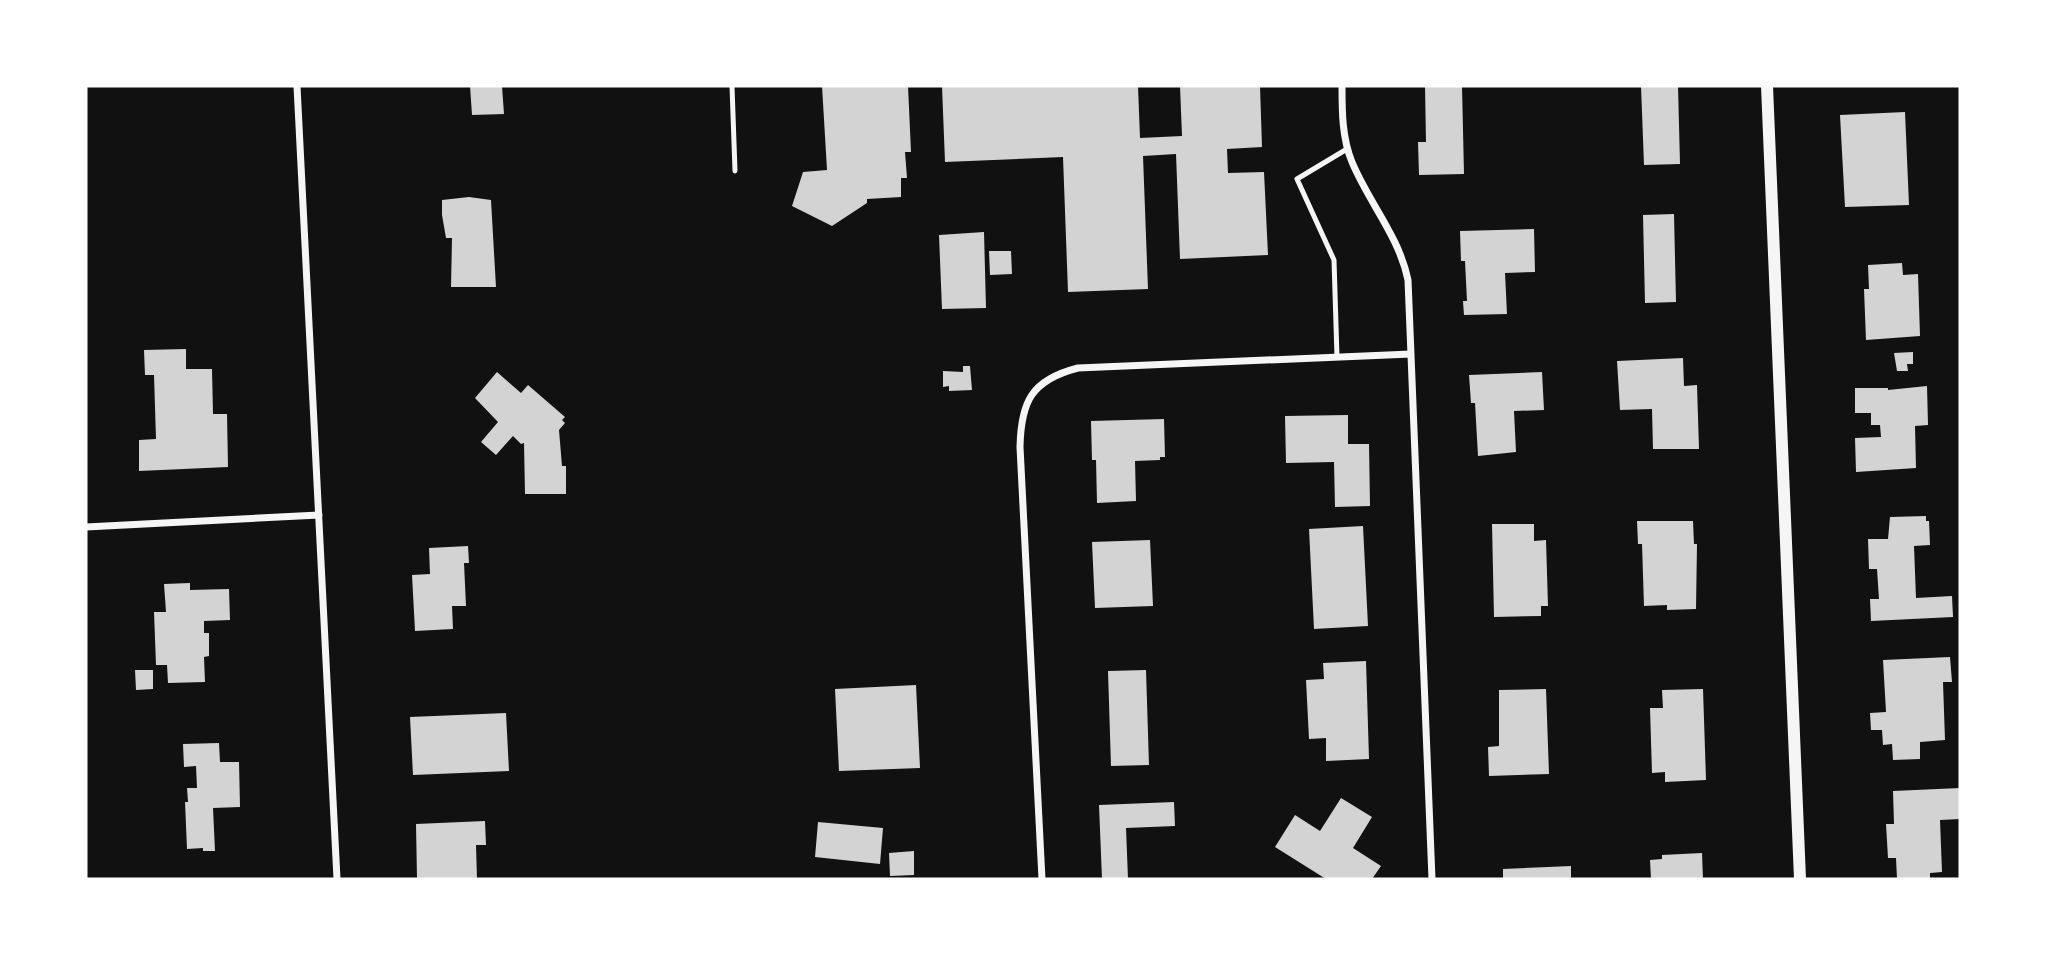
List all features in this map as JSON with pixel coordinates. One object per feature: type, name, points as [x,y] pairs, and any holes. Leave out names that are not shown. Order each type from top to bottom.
[{"type":"street","points":[[297,86],[337,879]]},
{"type":"street","points":[[1342,86],[1347,149],[1396,242],[1405,265],[1409,287],[1432,879]]},
{"type":"street","points":[[1767,86],[1800,879]]},
{"type":"street","points":[[1042,879],[1020,447],[1022,416],[1031,394],[1050,378],[1077,368],[1410,354]]},
{"type":"street","points":[[86,527],[319,515]]},
{"type":"lane","points":[[732,86],[735,171]]},
{"type":"lane","points":[[1337,357],[1334,260],[1297,179],[1347,149]]},
{"type":"building","points":[[470,86],[502,86],[504,114],[472,115]]},
{"type":"building","points":[[822,86],[908,86],[911,152],[905,152],[907,178],[901,178],[901,197],[867,199],[867,203],[832,226],[792,206],[803,172],[827,170]]},
{"type":"building","points":[[942,86],[1138,86],[1140,138],[1182,136],[1180,86],[1260,86],[1262,147],[1227,149],[1228,173],[1264,172],[1268,255],[1180,259],[1176,154],[1143,156],[1148,289],[1068,292],[1063,157],[945,162]]},
{"type":"building","points":[[1425,86],[1462,86],[1464,174],[1419,175],[1418,142],[1426,142]]},
{"type":"building","points":[[1641,86],[1678,86],[1680,164],[1644,165]]},
{"type":"building","points":[[1905,112],[1909,205],[1845,207],[1840,115]]},
{"type":"building","points":[[469,197],[491,200],[496,287],[451,287],[452,238],[446,238],[442,200]]},
{"type":"building","points":[[1674,214],[1676,302],[1645,303],[1643,215]]},
{"type":"building","points":[[1534,229],[1535,272],[1505,273],[1507,314],[1464,315],[1463,301],[1467,301],[1460,231]]},
{"type":"building","points":[[984,232],[986,308],[942,309],[939,235]]},
{"type":"building","points":[[989,251],[1011,251],[1012,274],[990,275]]},
{"type":"building","points":[[1902,263],[1903,275],[1918,274],[1920,336],[1866,340],[1864,289],[1869,289],[1868,265]]},
{"type":"building","points":[[186,349],[186,369],[212,369],[213,414],[227,414],[228,467],[139,471],[139,440],[156,439],[154,375],[145,375],[144,350]]},
{"type":"building","points":[[1913,352],[1913,364],[1907,364],[1908,371],[1897,371],[1894,353]]},
{"type":"building","points":[[1683,358],[1684,386],[1697,385],[1699,449],[1653,449],[1652,409],[1620,410],[1617,361]]},
{"type":"building","points":[[963,366],[970,366],[972,390],[949,391],[949,386],[943,387],[943,371],[963,372]]},
{"type":"building","points":[[497,372],[521,393],[528,385],[565,417],[562,420],[565,423],[559,430],[562,466],[566,466],[566,494],[525,494],[524,443],[521,444],[513,436],[496,455],[481,442],[498,422],[475,398]]},
{"type":"building","points":[[1542,372],[1544,410],[1514,411],[1516,452],[1478,456],[1475,403],[1471,403],[1469,375]]},
{"type":"building","points":[[1927,386],[1928,425],[1915,426],[1916,468],[1856,472],[1855,438],[1881,437],[1880,425],[1871,425],[1871,413],[1855,413],[1855,388],[1888,390]]},
{"type":"building","points":[[1348,415],[1348,444],[1369,444],[1370,506],[1335,507],[1334,462],[1286,463],[1285,416]]},
{"type":"building","points":[[1164,419],[1165,457],[1160,457],[1160,460],[1135,461],[1136,501],[1097,503],[1096,460],[1092,460],[1091,421]]},
{"type":"building","points":[[1926,516],[1926,521],[1929,521],[1930,545],[1914,546],[1916,598],[1952,596],[1953,617],[1871,621],[1870,599],[1879,599],[1877,569],[1869,569],[1868,539],[1888,539],[1890,517]]},
{"type":"building","points":[[1637,521],[1693,521],[1694,544],[1697,544],[1696,609],[1667,610],[1667,605],[1644,606],[1642,544],[1638,544]]},
{"type":"building","points":[[1492,524],[1534,524],[1534,541],[1546,540],[1548,606],[1541,606],[1541,616],[1494,617]]},
{"type":"building","points":[[1363,526],[1368,626],[1314,629],[1309,529]]},
{"type":"building","points":[[1150,540],[1153,606],[1095,608],[1092,542]]},
{"type":"building","points":[[468,546],[469,563],[464,563],[466,606],[452,606],[453,629],[415,631],[412,575],[430,574],[429,548]]},
{"type":"building","points":[[190,583],[190,590],[229,589],[230,620],[204,621],[204,633],[209,633],[209,656],[204,657],[205,682],[168,683],[167,665],[156,665],[154,612],[166,612],[164,584]]},
{"type":"building","points":[[1950,657],[1952,682],[1943,682],[1945,740],[1920,742],[1920,759],[1893,760],[1892,744],[1883,745],[1882,730],[1871,730],[1870,713],[1886,712],[1883,660]]},
{"type":"building","points":[[1366,661],[1369,759],[1326,761],[1326,738],[1309,739],[1306,680],[1324,679],[1323,663]]},
{"type":"building","points":[[135,670],[153,670],[153,689],[136,690]]},
{"type":"building","points":[[1146,670],[1149,765],[1111,766],[1108,671]]},
{"type":"building","points":[[916,685],[920,768],[839,771],[835,689]]},
{"type":"building","points":[[1546,689],[1549,774],[1489,776],[1488,747],[1499,746],[1499,690]]},
{"type":"building","points":[[1703,689],[1706,780],[1665,782],[1665,772],[1652,773],[1650,708],[1663,708],[1662,690]]},
{"type":"building","points":[[506,713],[509,771],[413,775],[410,717]]},
{"type":"building","points":[[219,743],[220,762],[239,762],[240,807],[213,808],[215,851],[203,851],[203,848],[187,849],[187,788],[197,788],[196,766],[184,767],[183,744]]},
{"type":"building","points":[[1960,788],[1960,819],[1940,820],[1942,872],[1930,873],[1930,878],[1897,879],[1896,858],[1888,858],[1886,824],[1894,824],[1893,791]]},
{"type":"building","points":[[1341,798],[1372,817],[1353,848],[1381,866],[1372,879],[1326,879],[1275,847],[1295,815],[1320,831]]},
{"type":"building","points":[[1174,802],[1175,826],[1126,828],[1128,879],[1102,879],[1099,805]]},
{"type":"building","points":[[485,821],[486,845],[476,845],[477,879],[417,879],[416,824]]},
{"type":"building","points":[[818,822],[883,828],[880,864],[815,857]]},
{"type":"building","points":[[914,851],[914,875],[890,876],[889,853]]},
{"type":"building","points":[[1702,853],[1703,879],[1651,879],[1650,860],[1662,859],[1662,855]]},
{"type":"building","points":[[1571,866],[1571,879],[1503,879],[1503,869]]}]
